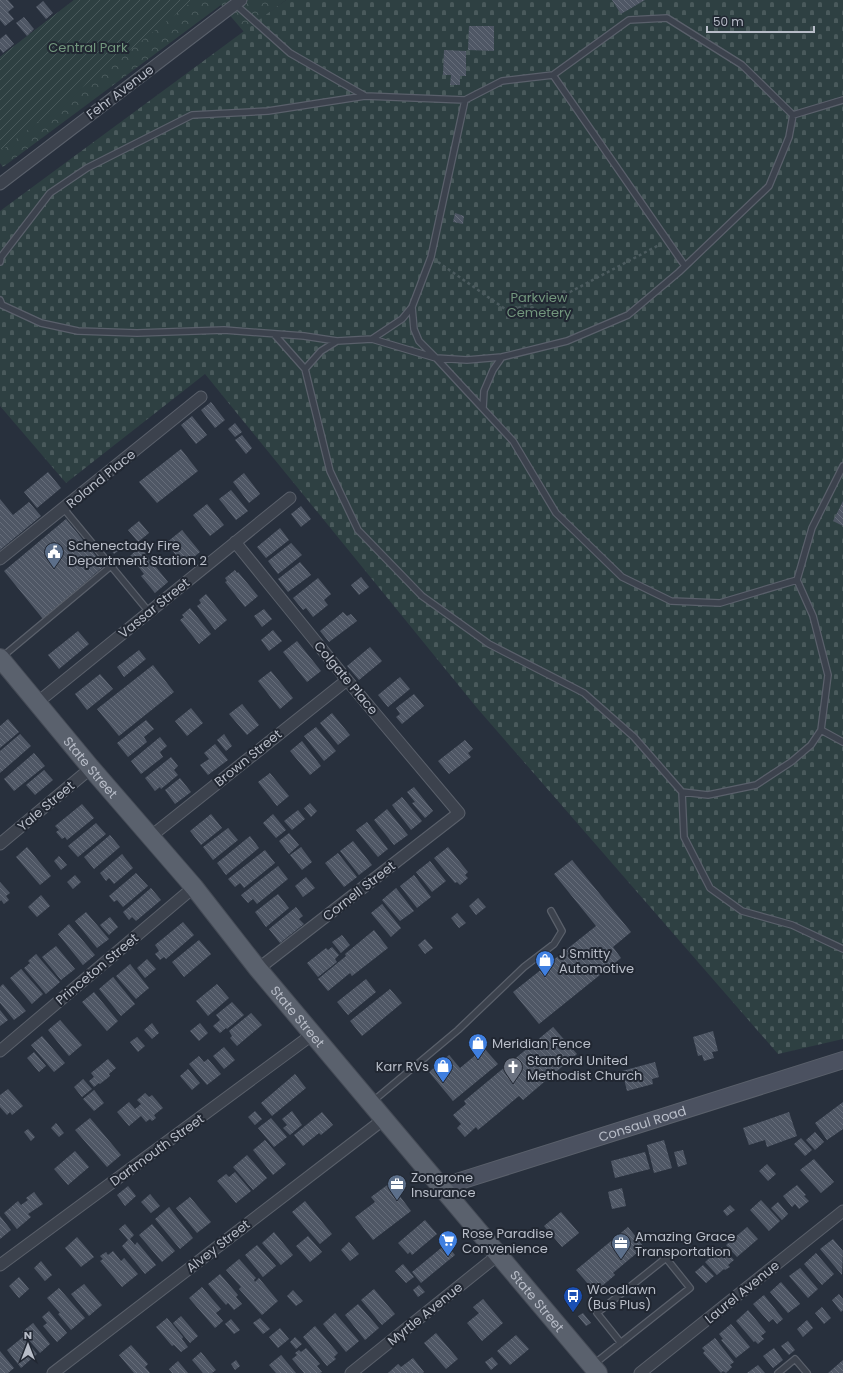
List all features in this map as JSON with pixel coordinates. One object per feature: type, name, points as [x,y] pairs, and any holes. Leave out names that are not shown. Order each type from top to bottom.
[{"type":"main road","name":"State Street","points":[[0,658],[38,702],[91,768],[194,888],[258,969],[441,1188],[595,1369]]},
{"type":"street","name":"Fehr Avenue","points":[[0,184],[236,1]]},
{"type":"street","name":"Roland Place","points":[[0,559],[64,509],[201,397]]},
{"type":"street","name":"Vassar Street","points":[[38,702],[290,498]]},
{"type":"street","name":"Colgate Place","points":[[236,542],[347,680],[459,813]]},
{"type":"street","name":"Brown Street","points":[[150,837],[347,680]]},
{"type":"street","name":"Yale Street","points":[[0,844],[91,768]]},
{"type":"street","name":"Cornell Street","points":[[258,969],[459,813]]},
{"type":"street","name":"Princeton Street","points":[[0,1051],[194,888]]},
{"type":"street","name":"Dartmouth Street","points":[[0,1266],[313,1034]]},
{"type":"street","name":"Consaul Road","points":[[441,1188],[843,1060]]},
{"type":"street","name":"Alvey Street","points":[[53,1373],[384,1119]]},
{"type":"street","name":"Laurel Avenue","points":[[640,1373],[843,1211]]},
{"type":"street","name":"Myrtle Avenue","points":[[351,1373],[498,1255]]},
{"type":"lane","points":[[236,1],[290,53],[365,96]]},
{"type":"lane","points":[[0,262],[1,257],[50,193],[87,168],[192,115],[268,110],[365,96],[465,100],[502,81],[553,75],[629,20],[667,18],[742,65],[793,115]]},
{"type":"lane","points":[[553,75],[685,266]]},
{"type":"lane","points":[[372,339],[402,319],[412,307],[431,257],[465,100]]},
{"type":"lane","points":[[793,115],[843,100]]},
{"type":"lane","points":[[0,300],[2,305],[41,323],[78,331],[137,333],[224,330],[304,336],[337,341],[372,339],[436,358],[467,360],[502,357],[567,341],[628,315],[685,266],[769,186],[789,137],[793,115]]},
{"type":"lane","points":[[412,307],[414,329],[420,341],[513,441],[556,512],[622,577],[671,601],[720,603],[797,580]]},
{"type":"lane","points":[[274,334],[305,369],[330,471],[358,530],[422,596],[489,644],[584,693],[634,737],[682,792],[684,837],[710,888],[742,910],[792,925],[843,949]]},
{"type":"lane","points":[[305,369],[321,351],[337,341]]},
{"type":"lane","points":[[482,408],[484,391],[493,370],[502,357]]},
{"type":"lane","points":[[682,792],[708,795],[756,785],[790,762],[811,745],[821,730],[828,675],[813,616],[797,580],[812,528],[843,466]]},
{"type":"lane","points":[[64,509],[149,612]]},
{"type":"lane","points":[[0,658],[111,566]]},
{"type":"lane","points":[[821,730],[843,742]]},
{"type":"lane","points":[[370,1103],[458,1030],[524,967],[554,944],[562,931],[551,911]]},
{"type":"lane","points":[[595,1369],[621,1343],[690,1288],[666,1258],[597,1313],[621,1343]]},
{"type":"lane","points":[[778,1373],[795,1359],[807,1373]]},
{"type":"path","points":[[431,257],[508,311],[570,292],[668,241]]},
{"type":"green space","name":"Central Park","points":[[74,0],[286,0],[244,32],[221,5],[3,167],[0,163],[0,57]]},
{"type":"green space","name":"Central Park","points":[[74,0],[191,0],[190,3],[2,150],[0,148],[0,57]]},
{"type":"green space","name":"Parkview Cemetery","points":[[286,0],[843,0],[843,1039],[778,1054],[477,708],[205,374],[66,483],[0,406],[0,211]]},
{"type":"building","points":[[0,0],[8,0],[14,7],[8,12],[14,19],[5,26],[0,20]]},
{"type":"building","points":[[612,0],[645,0],[621,14]]},
{"type":"building","points":[[43,1],[53,13],[46,19],[36,7]]},
{"type":"building","points":[[24,17],[34,29],[27,36],[16,23]]},
{"type":"building","points":[[469,26],[494,26],[494,51],[468,50]]},
{"type":"building","points":[[6,34],[14,44],[3,53],[0,49],[0,39]]},
{"type":"building","points":[[444,50],[466,51],[466,76],[460,76],[460,85],[450,85],[451,75],[443,75]]},
{"type":"building","points":[[455,213],[464,216],[463,224],[453,222]]},
{"type":"building","points":[[211,402],[225,420],[215,428],[201,410]]},
{"type":"building","points":[[192,416],[207,435],[196,444],[181,425]]},
{"type":"building","points":[[235,423],[242,432],[235,437],[228,429]]},
{"type":"building","points":[[242,435],[252,448],[246,454],[235,440]]},
{"type":"building","points":[[181,449],[198,471],[157,503],[139,482]]},
{"type":"building","points":[[48,472],[61,488],[37,508],[24,492]]},
{"type":"building","points":[[244,473],[260,494],[249,503],[233,482]]},
{"type":"building","points":[[231,490],[248,511],[236,520],[219,499]]},
{"type":"building","points":[[0,499],[13,515],[29,502],[41,516],[0,550]]},
{"type":"building","points":[[843,501],[843,526],[833,521]]},
{"type":"building","points":[[207,504],[224,525],[210,536],[193,515]]},
{"type":"building","points":[[301,506],[311,519],[301,527],[291,514]]},
{"type":"building","name":"Schenectady Fire Department Station 2","points":[[66,519],[104,566],[43,619],[4,571]]},
{"type":"building","points":[[139,521],[149,533],[138,542],[128,530]]},
{"type":"building","points":[[280,528],[289,540],[266,558],[257,547]]},
{"type":"building","points":[[182,530],[200,552],[184,565],[166,543]]},
{"type":"building","points":[[111,543],[118,551],[114,554],[108,546]]},
{"type":"building","points":[[291,543],[302,555],[278,574],[268,561]]},
{"type":"building","points":[[140,547],[168,582],[155,593],[141,576],[144,574],[130,556]]},
{"type":"building","points":[[300,562],[311,575],[288,592],[278,579]]},
{"type":"building","points":[[235,570],[258,596],[245,607],[225,582],[227,581],[225,578]]},
{"type":"building","points":[[361,577],[369,587],[359,595],[351,585]]},
{"type":"building","points":[[318,578],[331,594],[324,600],[328,605],[313,617],[306,608],[303,610],[293,598]]},
{"type":"building","points":[[206,594],[227,620],[215,630],[197,606],[201,603],[199,600]]},
{"type":"building","points":[[190,608],[211,634],[199,644],[180,620],[184,617],[182,615]]},
{"type":"building","points":[[264,609],[272,619],[262,627],[254,616]]},
{"type":"building","points":[[343,612],[347,616],[351,614],[357,621],[329,642],[320,631]]},
{"type":"building","points":[[273,630],[282,641],[269,651],[261,640]]},
{"type":"building","points":[[78,631],[89,644],[59,669],[48,655]]},
{"type":"building","points":[[297,641],[321,671],[307,682],[283,652]]},
{"type":"building","points":[[370,647],[382,661],[359,680],[347,666]]},
{"type":"building","points":[[139,650],[146,659],[124,677],[117,667]]},
{"type":"building","points":[[153,665],[174,692],[119,736],[97,709]]},
{"type":"building","points":[[271,671],[293,698],[280,709],[258,681]]},
{"type":"building","points":[[100,674],[113,689],[87,710],[75,694]]},
{"type":"building","points":[[400,677],[410,689],[388,707],[378,695]]},
{"type":"building","points":[[414,694],[424,706],[402,724],[396,717],[400,714],[396,708]]},
{"type":"building","points":[[242,704],[259,725],[247,735],[229,714]]},
{"type":"building","points":[[191,708],[203,723],[187,736],[175,721]]},
{"type":"building","points":[[332,713],[350,735],[338,745],[320,723]]},
{"type":"building","points":[[8,719],[19,732],[0,748],[0,726]]},
{"type":"building","points":[[146,720],[154,729],[144,737],[147,742],[128,757],[117,743]]},
{"type":"building","points":[[316,727],[336,751],[324,761],[304,736]]},
{"type":"building","points":[[20,734],[31,746],[0,773],[0,751]]},
{"type":"building","points":[[224,734],[232,746],[226,751],[217,740]]},
{"type":"building","points":[[160,737],[167,746],[160,752],[163,757],[141,774],[131,761]]},
{"type":"building","points":[[465,740],[473,749],[468,753],[471,757],[449,774],[438,761]]},
{"type":"building","points":[[302,741],[321,766],[310,775],[290,751]]},
{"type":"building","points":[[215,744],[228,760],[208,775],[200,765],[209,759],[204,753]]},
{"type":"building","points":[[34,753],[45,766],[14,791],[4,779]]},
{"type":"building","points":[[171,757],[178,766],[174,770],[178,775],[161,789],[160,787],[155,791],[145,778]]},
{"type":"building","points":[[44,770],[53,780],[35,795],[26,785]]},
{"type":"building","points":[[270,773],[289,796],[277,806],[258,782]]},
{"type":"building","points":[[180,778],[191,792],[175,804],[165,790]]},
{"type":"building","points":[[414,787],[433,811],[425,818],[412,803],[415,802],[407,792]]},
{"type":"building","points":[[402,797],[422,821],[411,830],[392,805]]},
{"type":"building","points":[[310,803],[317,811],[311,817],[304,808]]},
{"type":"building","points":[[82,804],[94,818],[67,840],[65,837],[62,839],[56,832],[59,830],[55,826]]},
{"type":"building","points":[[387,809],[408,835],[394,845],[374,820]]},
{"type":"building","points":[[298,810],[305,819],[292,830],[284,821]]},
{"type":"building","points":[[211,814],[222,828],[201,845],[190,831]]},
{"type":"building","points":[[273,814],[286,830],[276,838],[263,823]]},
{"type":"building","points":[[367,822],[388,849],[378,857],[356,830]]},
{"type":"building","points":[[96,823],[106,834],[78,857],[68,846]]},
{"type":"building","points":[[228,828],[238,840],[213,860],[203,847]]},
{"type":"building","points":[[289,833],[299,845],[289,854],[279,841]]},
{"type":"building","points":[[110,835],[120,847],[94,869],[84,857]]},
{"type":"building","points":[[250,836],[259,848],[226,875],[217,863]]},
{"type":"building","points":[[353,841],[372,865],[359,875],[340,851]]},
{"type":"building","points":[[27,847],[51,876],[40,885],[16,857]]},
{"type":"building","points":[[301,847],[312,862],[302,870],[290,855]]},
{"type":"building","points":[[448,847],[468,872],[465,875],[468,878],[460,885],[457,882],[455,883],[434,858]]},
{"type":"building","points":[[265,850],[275,863],[244,888],[240,883],[235,887],[228,879]]},
{"type":"building","points":[[338,853],[357,877],[344,887],[325,863]]},
{"type":"building","points":[[122,854],[133,868],[114,884],[109,878],[106,881],[100,873]]},
{"type":"building","points":[[59,856],[67,865],[61,870],[54,861]]},
{"type":"building","points":[[572,860],[631,932],[613,947],[621,958],[539,1024],[513,992],[596,926],[554,874]]},
{"type":"building","points":[[430,861],[446,881],[432,892],[416,872]]},
{"type":"building","points":[[278,866],[288,879],[257,904],[253,899],[248,903],[241,895]]},
{"type":"building","points":[[136,873],[148,886],[123,907],[117,900],[114,902],[109,896]]},
{"type":"building","points":[[75,875],[81,882],[73,889],[67,882]]},
{"type":"building","points":[[414,875],[431,897],[417,908],[400,886]]},
{"type":"building","points":[[306,877],[315,888],[303,897],[295,886]]},
{"type":"building","points":[[0,882],[10,893],[6,896],[9,900],[4,904],[1,900],[0,901]]},
{"type":"building","points":[[151,888],[161,900],[136,921],[132,917],[129,920],[123,912]]},
{"type":"building","points":[[396,888],[414,911],[400,921],[382,900]]},
{"type":"building","points":[[278,894],[289,908],[266,927],[255,912]]},
{"type":"building","points":[[41,895],[50,906],[37,917],[28,907]]},
{"type":"building","points":[[478,898],[486,907],[476,915],[469,906]]},
{"type":"building","points":[[382,904],[401,928],[391,937],[371,913]]},
{"type":"building","points":[[296,907],[303,916],[299,919],[304,924],[280,943],[269,929]]},
{"type":"building","points":[[86,912],[109,939],[97,948],[75,921]]},
{"type":"building","points":[[457,913],[466,923],[459,928],[451,918]]},
{"type":"building","points":[[110,917],[118,927],[109,935],[100,925]]},
{"type":"building","points":[[183,922],[194,935],[166,959],[164,957],[160,960],[155,954],[159,951],[155,945]]},
{"type":"building","points":[[69,924],[95,955],[83,965],[58,934]]},
{"type":"building","points":[[374,930],[388,948],[352,976],[350,973],[328,991],[318,979]]},
{"type":"building","points":[[342,935],[350,945],[341,953],[332,942]]},
{"type":"building","points":[[425,939],[433,948],[425,954],[418,945]]},
{"type":"building","points":[[199,940],[211,954],[184,977],[172,962]]},
{"type":"building","points":[[56,946],[75,969],[61,980],[42,957]]},
{"type":"building","points":[[332,947],[339,955],[335,959],[337,962],[318,977],[307,963],[326,948],[328,950]]},
{"type":"building","points":[[36,954],[60,982],[46,994],[24,968],[30,963],[28,961]]},
{"type":"building","points":[[147,959],[156,969],[145,978],[137,968]]},
{"type":"building","points":[[130,964],[149,988],[136,999],[116,976]]},
{"type":"building","points":[[21,969],[43,994],[32,1004],[10,978]]},
{"type":"building","points":[[113,977],[135,1004],[121,1016],[99,989]]},
{"type":"building","points":[[366,979],[376,992],[348,1015],[337,1002]]},
{"type":"building","points":[[3,984],[26,1011],[14,1020],[0,1003],[0,987]]},
{"type":"building","points":[[217,984],[229,998],[208,1016],[196,1001]]},
{"type":"building","points":[[390,989],[402,1003],[362,1036],[350,1021]]},
{"type":"building","points":[[94,992],[118,1021],[107,1031],[82,1002]]},
{"type":"building","points":[[232,1002],[244,1015],[220,1033],[213,1026],[220,1020],[216,1015]]},
{"type":"building","points":[[0,1010],[8,1020],[0,1026]]},
{"type":"building","points":[[251,1013],[262,1025],[237,1046],[230,1038],[232,1036],[229,1031]]},
{"type":"building","points":[[60,1020],[82,1045],[69,1056],[48,1030]]},
{"type":"building","points":[[152,1023],[159,1033],[152,1039],[144,1030]]},
{"type":"building","points":[[200,1023],[208,1033],[199,1041],[190,1031]]},
{"type":"building","name":"Stanford United Methodist Church","points":[[553,1027],[577,1054],[523,1100],[519,1096],[478,1130],[476,1127],[465,1137],[457,1128],[461,1124],[453,1115],[466,1104],[464,1101]]},
{"type":"building","points":[[713,1031],[718,1051],[712,1052],[714,1058],[704,1061],[702,1055],[698,1056],[693,1037]]},
{"type":"building","points":[[42,1036],[65,1063],[54,1072],[31,1045]]},
{"type":"building","points":[[137,1037],[145,1046],[138,1052],[130,1042]]},
{"type":"building","points":[[224,1047],[235,1060],[224,1069],[213,1056]]},
{"type":"building","points":[[484,1048],[498,1064],[453,1101],[429,1072],[449,1055],[460,1068]]},
{"type":"building","points":[[34,1052],[46,1066],[39,1072],[27,1058]]},
{"type":"building","points":[[199,1056],[204,1062],[208,1059],[221,1074],[207,1085],[189,1064]]},
{"type":"building","points":[[108,1059],[116,1068],[109,1074],[110,1076],[94,1087],[89,1081],[94,1077],[91,1073]]},
{"type":"building","points":[[655,1062],[659,1077],[652,1079],[653,1084],[627,1091],[622,1071]]},
{"type":"building","points":[[188,1069],[200,1083],[192,1090],[180,1076]]},
{"type":"building","points":[[295,1074],[306,1088],[272,1116],[261,1103]]},
{"type":"building","points":[[83,1079],[92,1089],[82,1097],[74,1087]]},
{"type":"building","points":[[8,1089],[23,1106],[12,1115],[10,1112],[7,1115],[0,1107],[0,1095]]},
{"type":"building","points":[[94,1090],[104,1103],[94,1111],[83,1099]]},
{"type":"building","points":[[145,1093],[149,1097],[152,1095],[163,1108],[154,1115],[156,1118],[152,1121],[150,1119],[146,1122],[141,1116],[129,1126],[117,1112],[129,1102],[135,1109],[141,1104],[137,1100]]},
{"type":"building","points":[[843,1102],[843,1129],[827,1140],[815,1123]]},
{"type":"building","points":[[255,1111],[262,1119],[255,1125],[248,1117]]},
{"type":"building","points":[[292,1111],[302,1125],[290,1135],[283,1128],[287,1125],[282,1119]]},
{"type":"building","points":[[322,1112],[333,1125],[321,1135],[319,1133],[303,1146],[294,1135]]},
{"type":"building","points":[[789,1112],[797,1136],[767,1147],[765,1140],[749,1145],[743,1128]]},
{"type":"building","points":[[90,1118],[121,1155],[107,1167],[75,1130]]},
{"type":"building","points":[[271,1118],[287,1137],[274,1147],[258,1128]]},
{"type":"building","points":[[56,1123],[64,1133],[59,1137],[51,1128]]},
{"type":"building","points":[[28,1129],[35,1137],[31,1141],[24,1132]]},
{"type":"building","points":[[815,1132],[824,1142],[815,1150],[806,1140]]},
{"type":"building","points":[[801,1138],[812,1150],[805,1156],[794,1144]]},
{"type":"building","points":[[265,1140],[286,1164],[273,1175],[253,1150]]},
{"type":"building","points":[[664,1140],[672,1168],[654,1173],[647,1145]]},
{"type":"building","points":[[683,1150],[687,1164],[678,1167],[674,1152]]},
{"type":"building","points":[[75,1151],[89,1167],[68,1185],[54,1169]]},
{"type":"building","points":[[645,1152],[650,1169],[615,1178],[611,1161]]},
{"type":"building","points":[[247,1155],[267,1178],[253,1190],[233,1167]]},
{"type":"building","points":[[814,1159],[834,1182],[821,1193],[800,1170]]},
{"type":"building","points":[[767,1164],[776,1174],[768,1181],[759,1171]]},
{"type":"building","points":[[235,1172],[251,1191],[236,1203],[217,1181],[226,1174],[229,1177]]},
{"type":"building","points":[[390,1183],[411,1211],[373,1240],[355,1217],[375,1202],[371,1197]]},
{"type":"building","points":[[797,1185],[809,1201],[799,1209],[795,1204],[792,1207],[783,1196]]},
{"type":"building","points":[[128,1186],[136,1196],[125,1206],[117,1195]]},
{"type":"building","points":[[622,1188],[626,1206],[612,1209],[608,1192]]},
{"type":"building","points":[[34,1192],[43,1204],[28,1214],[31,1217],[17,1229],[4,1213],[18,1201],[21,1205],[28,1200],[26,1198]]},
{"type":"building","points":[[150,1194],[160,1206],[151,1213],[141,1202]]},
{"type":"building","points":[[190,1197],[211,1222],[197,1233],[176,1208]]},
{"type":"building","points":[[761,1200],[780,1221],[769,1231],[750,1210]]},
{"type":"building","points":[[305,1201],[332,1234],[320,1244],[292,1212]]},
{"type":"building","points":[[778,1202],[788,1214],[782,1220],[771,1208]]},
{"type":"building","points":[[730,1205],[735,1210],[727,1216],[723,1211]]},
{"type":"building","points":[[169,1207],[193,1238],[180,1249],[155,1219]]},
{"type":"building","points":[[561,1212],[579,1233],[562,1247],[544,1226]]},
{"type":"building","points":[[0,1216],[11,1230],[0,1239]]},
{"type":"building","points":[[425,1220],[437,1234],[412,1255],[410,1252],[408,1254],[398,1243]]},
{"type":"building","points":[[125,1224],[134,1235],[130,1239],[135,1245],[137,1242],[156,1265],[145,1274],[122,1246],[128,1240],[119,1229]]},
{"type":"building","points":[[152,1224],[175,1251],[162,1262],[139,1235]]},
{"type":"building","points":[[628,1227],[644,1247],[613,1273],[615,1275],[595,1292],[576,1270]]},
{"type":"building","points":[[747,1227],[758,1239],[737,1257],[726,1245]]},
{"type":"building","points":[[274,1232],[293,1255],[281,1265],[262,1243]]},
{"type":"building","points":[[308,1236],[322,1252],[310,1262],[296,1246]]},
{"type":"building","points":[[77,1237],[94,1257],[81,1267],[65,1248]]},
{"type":"building","points":[[833,1239],[843,1251],[842,1275],[820,1249]]},
{"type":"building","points":[[349,1242],[359,1254],[350,1261],[341,1250]]},
{"type":"building","points":[[446,1244],[455,1255],[421,1283],[412,1272]]},
{"type":"building","points":[[257,1245],[276,1266],[263,1277],[245,1255]]},
{"type":"building","points":[[722,1247],[734,1260],[728,1265],[730,1267],[725,1270],[724,1269],[717,1275],[705,1262]]},
{"type":"building","points":[[113,1251],[121,1261],[124,1258],[138,1274],[122,1287],[100,1261],[103,1259],[100,1256],[106,1252],[108,1255]]},
{"type":"building","points":[[816,1253],[834,1274],[822,1285],[804,1264]]},
{"type":"building","points":[[239,1259],[256,1278],[254,1280],[255,1282],[259,1278],[278,1301],[262,1315],[239,1289],[241,1287],[226,1270]]},
{"type":"building","points":[[41,1261],[52,1275],[45,1281],[34,1268]]},
{"type":"building","points":[[403,1264],[414,1277],[406,1283],[395,1271]]},
{"type":"building","points":[[703,1265],[714,1276],[706,1283],[695,1272]]},
{"type":"building","points":[[800,1268],[818,1289],[808,1298],[789,1276]]},
{"type":"building","points":[[220,1274],[238,1295],[236,1297],[242,1304],[234,1310],[228,1303],[226,1305],[208,1284]]},
{"type":"building","points":[[19,1277],[29,1289],[19,1298],[9,1286]]},
{"type":"building","points":[[781,1282],[800,1304],[788,1313],[770,1292]]},
{"type":"building","points":[[84,1284],[102,1305],[89,1316],[71,1294]]},
{"type":"building","points":[[419,1285],[425,1292],[418,1297],[413,1290]]},
{"type":"building","points":[[202,1287],[221,1309],[216,1313],[223,1321],[215,1328],[189,1298]]},
{"type":"building","points":[[59,1288],[85,1318],[71,1330],[58,1314],[60,1313],[47,1298]]},
{"type":"building","points":[[374,1289],[395,1314],[382,1325],[361,1300]]},
{"type":"building","points":[[293,1290],[303,1301],[296,1306],[287,1296]]},
{"type":"building","points":[[839,1294],[843,1299],[843,1310],[841,1312],[832,1300]]},
{"type":"building","points":[[764,1295],[783,1319],[777,1324],[773,1319],[769,1322],[753,1304]]},
{"type":"building","points":[[483,1299],[503,1323],[482,1341],[467,1323],[479,1313],[473,1307]]},
{"type":"building","points":[[358,1304],[379,1328],[365,1340],[345,1315]]},
{"type":"building","points":[[822,1307],[831,1318],[824,1324],[815,1313]]},
{"type":"building","points":[[748,1310],[766,1332],[761,1336],[764,1339],[758,1344],[755,1341],[754,1342],[736,1321]]},
{"type":"building","points":[[49,1311],[67,1333],[57,1342],[43,1326],[47,1323],[42,1317]]},
{"type":"building","points":[[335,1313],[359,1341],[346,1352],[323,1324]]},
{"type":"building","points":[[583,1313],[591,1323],[586,1326],[578,1316]]},
{"type":"building","points":[[181,1316],[198,1336],[190,1343],[173,1323]]},
{"type":"building","points":[[167,1318],[183,1337],[182,1339],[188,1347],[181,1352],[174,1345],[172,1346],[156,1327]]},
{"type":"building","points":[[260,1318],[270,1329],[263,1334],[253,1323]]},
{"type":"building","points":[[231,1319],[240,1330],[234,1334],[225,1324]]},
{"type":"building","points":[[807,1320],[813,1328],[803,1337],[797,1329]]},
{"type":"building","points":[[33,1323],[50,1344],[40,1353],[22,1332]]},
{"type":"building","points":[[731,1324],[750,1347],[736,1358],[721,1340],[723,1339],[719,1334]]},
{"type":"building","points":[[315,1326],[338,1353],[334,1357],[336,1359],[327,1366],[303,1337]]},
{"type":"building","points":[[280,1328],[289,1339],[278,1348],[269,1337]]},
{"type":"building","points":[[436,1333],[458,1359],[446,1369],[424,1343]]},
{"type":"building","points":[[516,1335],[529,1349],[510,1365],[497,1351]]},
{"type":"building","points":[[23,1337],[37,1354],[21,1368],[7,1350]]},
{"type":"building","points":[[295,1337],[302,1344],[296,1349],[290,1342]]},
{"type":"building","points":[[715,1338],[734,1362],[730,1365],[732,1367],[726,1373],[723,1371],[721,1373],[703,1353],[705,1351],[702,1348]]},
{"type":"building","points":[[788,1341],[795,1350],[789,1355],[781,1346]]},
{"type":"building","points":[[131,1345],[148,1364],[145,1367],[150,1373],[134,1373],[119,1355]]},
{"type":"building","points":[[306,1348],[320,1364],[317,1366],[322,1372],[304,1373],[292,1359],[297,1355],[295,1353],[299,1350],[301,1352]]},
{"type":"building","points":[[774,1348],[783,1360],[773,1368],[763,1356]]},
{"type":"building","points":[[0,1351],[14,1368],[8,1373],[0,1373]]},
{"type":"building","points":[[201,1352],[216,1370],[212,1373],[203,1373],[192,1360]]},
{"type":"building","points":[[281,1355],[296,1373],[276,1373],[269,1365]]},
{"type":"building","points":[[492,1357],[498,1364],[491,1370],[485,1362]]},
{"type":"building","points":[[413,1358],[424,1372],[423,1373],[388,1373],[398,1364],[401,1367]]},
{"type":"building","points":[[236,1360],[240,1366],[235,1370],[231,1364]]},
{"type":"building","points":[[843,1360],[843,1373],[828,1373]]},
{"type":"building","points":[[178,1361],[188,1373],[172,1373],[169,1369]]},
{"type":"building","points":[[758,1365],[765,1373],[747,1373]]},
{"type":"place","name":"Schenectady Fire Department Station 2","points":[[54,569]]},
{"type":"place","name":"J Smitty Automotive","points":[[545,977]]},
{"type":"place","name":"Meridian Fence","points":[[478,1060]]},
{"type":"place","name":"Karr RVs","points":[[443,1083]]},
{"type":"place","name":"Stanford United Methodist Church","points":[[513,1084]]},
{"type":"place","name":"Zongrone Insurance","points":[[397,1201]]},
{"type":"place","name":"Rose Paradise Convenience","points":[[448,1257]]},
{"type":"place","name":"Amazing Grace Transportation","points":[[621,1260]]},
{"type":"place","name":"Woodlawn (Bus Plus)","points":[[573,1313]]}]
